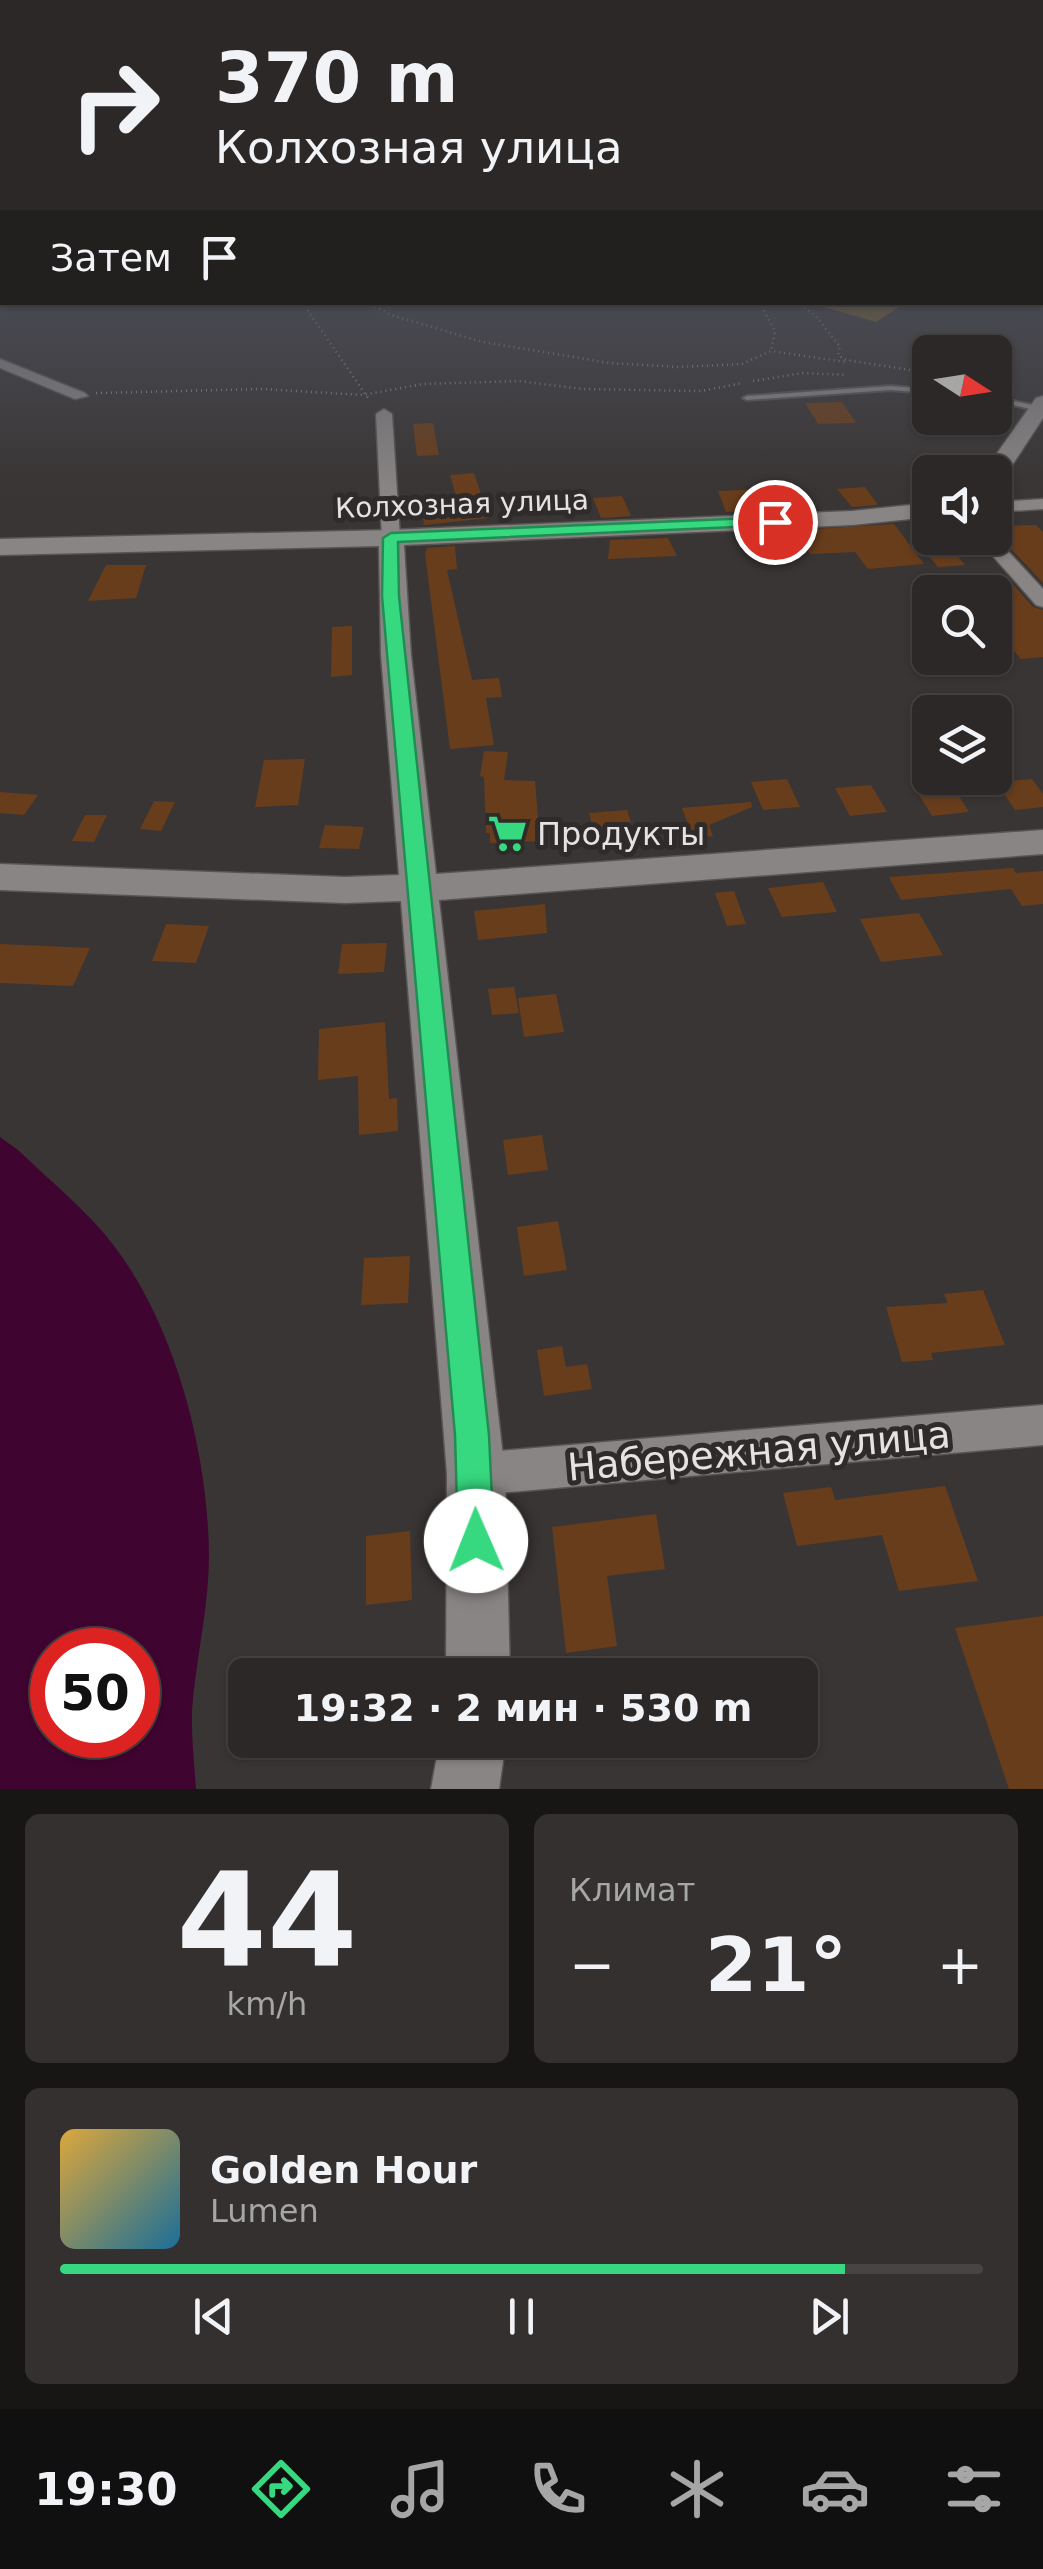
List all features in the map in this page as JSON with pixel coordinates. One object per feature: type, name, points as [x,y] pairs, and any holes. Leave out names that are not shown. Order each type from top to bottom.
[{"type":"main road","points":[[1008,455],[1041,405]]},
{"type":"main road","name":"Колхозная улица","points":[[0,547],[391,538],[832,519],[912,512]]},
{"type":"main road","points":[[391,538],[390,596],[476,1474],[478,1658]]},
{"type":"main road","points":[[0,876],[345,890],[518,884],[1043,842]]},
{"type":"main road","points":[[465,1789],[470,1758]]},
{"type":"street","points":[[0,363],[80,396]]},
{"type":"street","points":[[384,414],[391,538]]},
{"type":"street","points":[[1012,505],[1043,504]]},
{"type":"street","points":[[1001,555],[1043,601]]},
{"type":"street","name":"Набережная улица","points":[[476,1474],[1043,1424]]},
{"type":"lane","points":[[748,398],[912,390]]},
{"type":"lane","points":[[1012,401],[1041,405]]},
{"type":"path","points":[[317,325],[363,395]]},
{"type":"path","points":[[427,325],[483,342],[610,363],[679,367],[742,364],[770,351],[912,367]]},
{"type":"path","points":[[770,351],[775,332],[772,325]]},
{"type":"path","points":[[823,325],[840,347],[838,355],[846,362]]},
{"type":"path","points":[[80,396],[115,390],[145,395],[262,389],[363,395],[423,384],[518,381],[583,389],[700,392],[802,373],[842,373],[890,388]]},
{"type":"shaded area","points":[[0,1137],[68,1197],[115,1247],[155,1315],[185,1393],[202,1475],[209,1555],[192,1709],[196,1789],[0,1789]]},
{"type":"building","points":[[842,402],[856,423],[818,424],[805,403]]},
{"type":"building","points":[[433,423],[439,455],[417,456],[413,424]]},
{"type":"building","points":[[474,473],[489,518],[424,525],[420,498],[456,496],[450,475]]},
{"type":"building","points":[[865,487],[878,505],[852,507],[837,489]]},
{"type":"building","points":[[787,488],[797,510],[726,512],[718,491]]},
{"type":"building","points":[[622,496],[631,516],[601,518],[593,498]]},
{"type":"building","points":[[894,524],[912,548],[912,555],[917,555],[924,564],[868,569],[855,552],[810,554],[802,543],[739,544],[735,534]]},
{"type":"building","points":[[1036,525],[1043,532],[1043,583],[1012,550],[1012,526]]},
{"type":"building","points":[[668,538],[677,556],[608,559],[610,540]]},
{"type":"building","points":[[455,546],[457,569],[447,570],[472,680],[499,678],[502,697],[486,698],[494,745],[450,749],[425,554],[427,548]]},
{"type":"building","points":[[928,555],[956,555],[965,565],[938,567]]},
{"type":"building","points":[[106,565],[146,565],[136,598],[88,601]]},
{"type":"building","points":[[1012,583],[1033,607],[1043,610],[1043,657],[1021,659],[1012,649]]},
{"type":"building","points":[[352,626],[352,675],[331,677],[332,627]]},
{"type":"building","points":[[484,751],[508,752],[504,780],[535,781],[540,841],[490,843],[490,833],[486,833],[484,777],[480,776]]},
{"type":"building","points":[[305,759],[298,805],[255,807],[264,760]]},
{"type":"building","points":[[787,779],[800,807],[763,810],[751,782]]},
{"type":"building","points":[[1032,779],[1043,794],[1043,807],[1015,810],[1005,795],[1012,795],[1012,781]]},
{"type":"building","points":[[871,785],[887,812],[850,816],[835,788]]},
{"type":"building","points":[[0,792],[38,795],[24,815],[0,813]]},
{"type":"building","points":[[919,795],[958,795],[969,812],[932,816]]},
{"type":"building","points":[[154,801],[175,802],[161,831],[140,829]]},
{"type":"building","points":[[751,802],[752,807],[709,825],[713,836],[693,838],[682,808]]},
{"type":"building","points":[[627,810],[636,839],[597,842],[589,813]]},
{"type":"building","points":[[85,815],[107,815],[94,842],[72,841]]},
{"type":"building","points":[[325,825],[364,827],[359,849],[319,848]]},
{"type":"building","points":[[1013,868],[1016,873],[1043,871],[1043,904],[1022,906],[1011,889],[901,900],[889,877]]},
{"type":"building","points":[[823,882],[837,912],[782,917],[768,888]]},
{"type":"building","points":[[734,891],[746,924],[727,926],[715,893]]},
{"type":"building","points":[[545,904],[547,933],[478,940],[474,911]]},
{"type":"building","points":[[919,913],[943,955],[881,962],[860,919]]},
{"type":"building","points":[[166,924],[209,926],[196,963],[152,961]]},
{"type":"building","points":[[387,943],[384,972],[338,974],[342,944]]},
{"type":"building","points":[[0,944],[90,948],[73,986],[0,983]]},
{"type":"building","points":[[514,987],[519,1013],[492,1015],[488,989]]},
{"type":"building","points":[[556,994],[564,1032],[524,1037],[518,998]]},
{"type":"building","points":[[385,1022],[389,1099],[397,1098],[398,1131],[359,1135],[358,1076],[318,1080],[319,1029]]},
{"type":"building","points":[[542,1135],[548,1170],[508,1175],[503,1140]]},
{"type":"building","points":[[558,1221],[567,1270],[524,1276],[517,1227]]},
{"type":"building","points":[[410,1256],[408,1303],[361,1305],[364,1258]]},
{"type":"building","points":[[983,1290],[1005,1345],[931,1353],[933,1360],[902,1362],[886,1307],[948,1303],[944,1294]]},
{"type":"building","points":[[562,1346],[566,1367],[587,1364],[592,1389],[544,1396],[537,1350]]},
{"type":"building","points":[[945,1486],[978,1581],[899,1591],[882,1535],[797,1546],[783,1493],[831,1487],[835,1500]]},
{"type":"building","points":[[656,1514],[665,1569],[607,1576],[617,1646],[566,1653],[552,1527]]},
{"type":"building","points":[[410,1531],[412,1600],[366,1605],[366,1536]]},
{"type":"building","points":[[1043,1616],[1043,1789],[1009,1789],[955,1628]]},
{"type":"place","name":"Продукты","points":[[507,834]]},
{"type":"route","points":[[476,1541],[476,1474],[390,596],[391,538],[775,522]]}]
